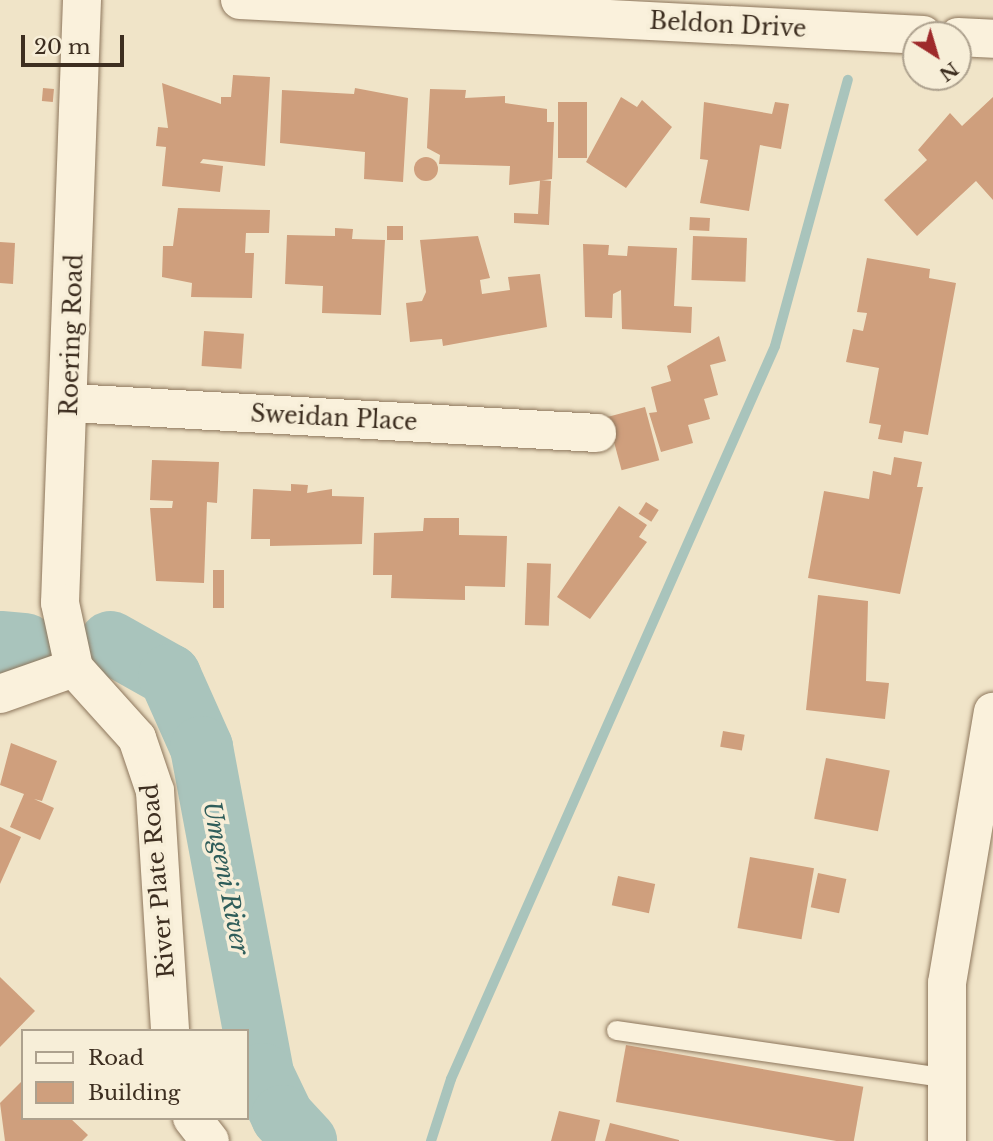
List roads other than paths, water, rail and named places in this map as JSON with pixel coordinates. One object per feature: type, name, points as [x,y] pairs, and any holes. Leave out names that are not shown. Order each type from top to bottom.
[{"type":"street","name":"Roering Road","points":[[74,668],[60,603],[71,403],[82,0]]},
{"type":"street","name":"Beldon Drive","points":[[240,0],[902,34]]},
{"type":"street","points":[[972,37],[993,38]]},
{"type":"street","name":"Sweidan Place","points":[[71,403],[597,433]]},
{"type":"street","points":[[0,694],[74,668]]},
{"type":"street","name":"River Plate Road","points":[[74,668],[137,738],[155,791],[170,1029]]},
{"type":"street","points":[[947,1141],[944,1077],[947,983],[993,712]]},
{"type":"street","points":[[193,1120],[209,1141]]},
{"type":"lane","points":[[617,1030],[944,1077]]},
{"type":"waterway","points":[[431,1141],[451,1079],[775,346],[848,80]]},
{"type":"waterway","name":"Umgeni River","points":[[0,642],[25,644]]},
{"type":"waterway","name":"Umgeni River","points":[[110,642],[169,675],[201,747],[262,1074],[282,1116],[305,1141]]}]
